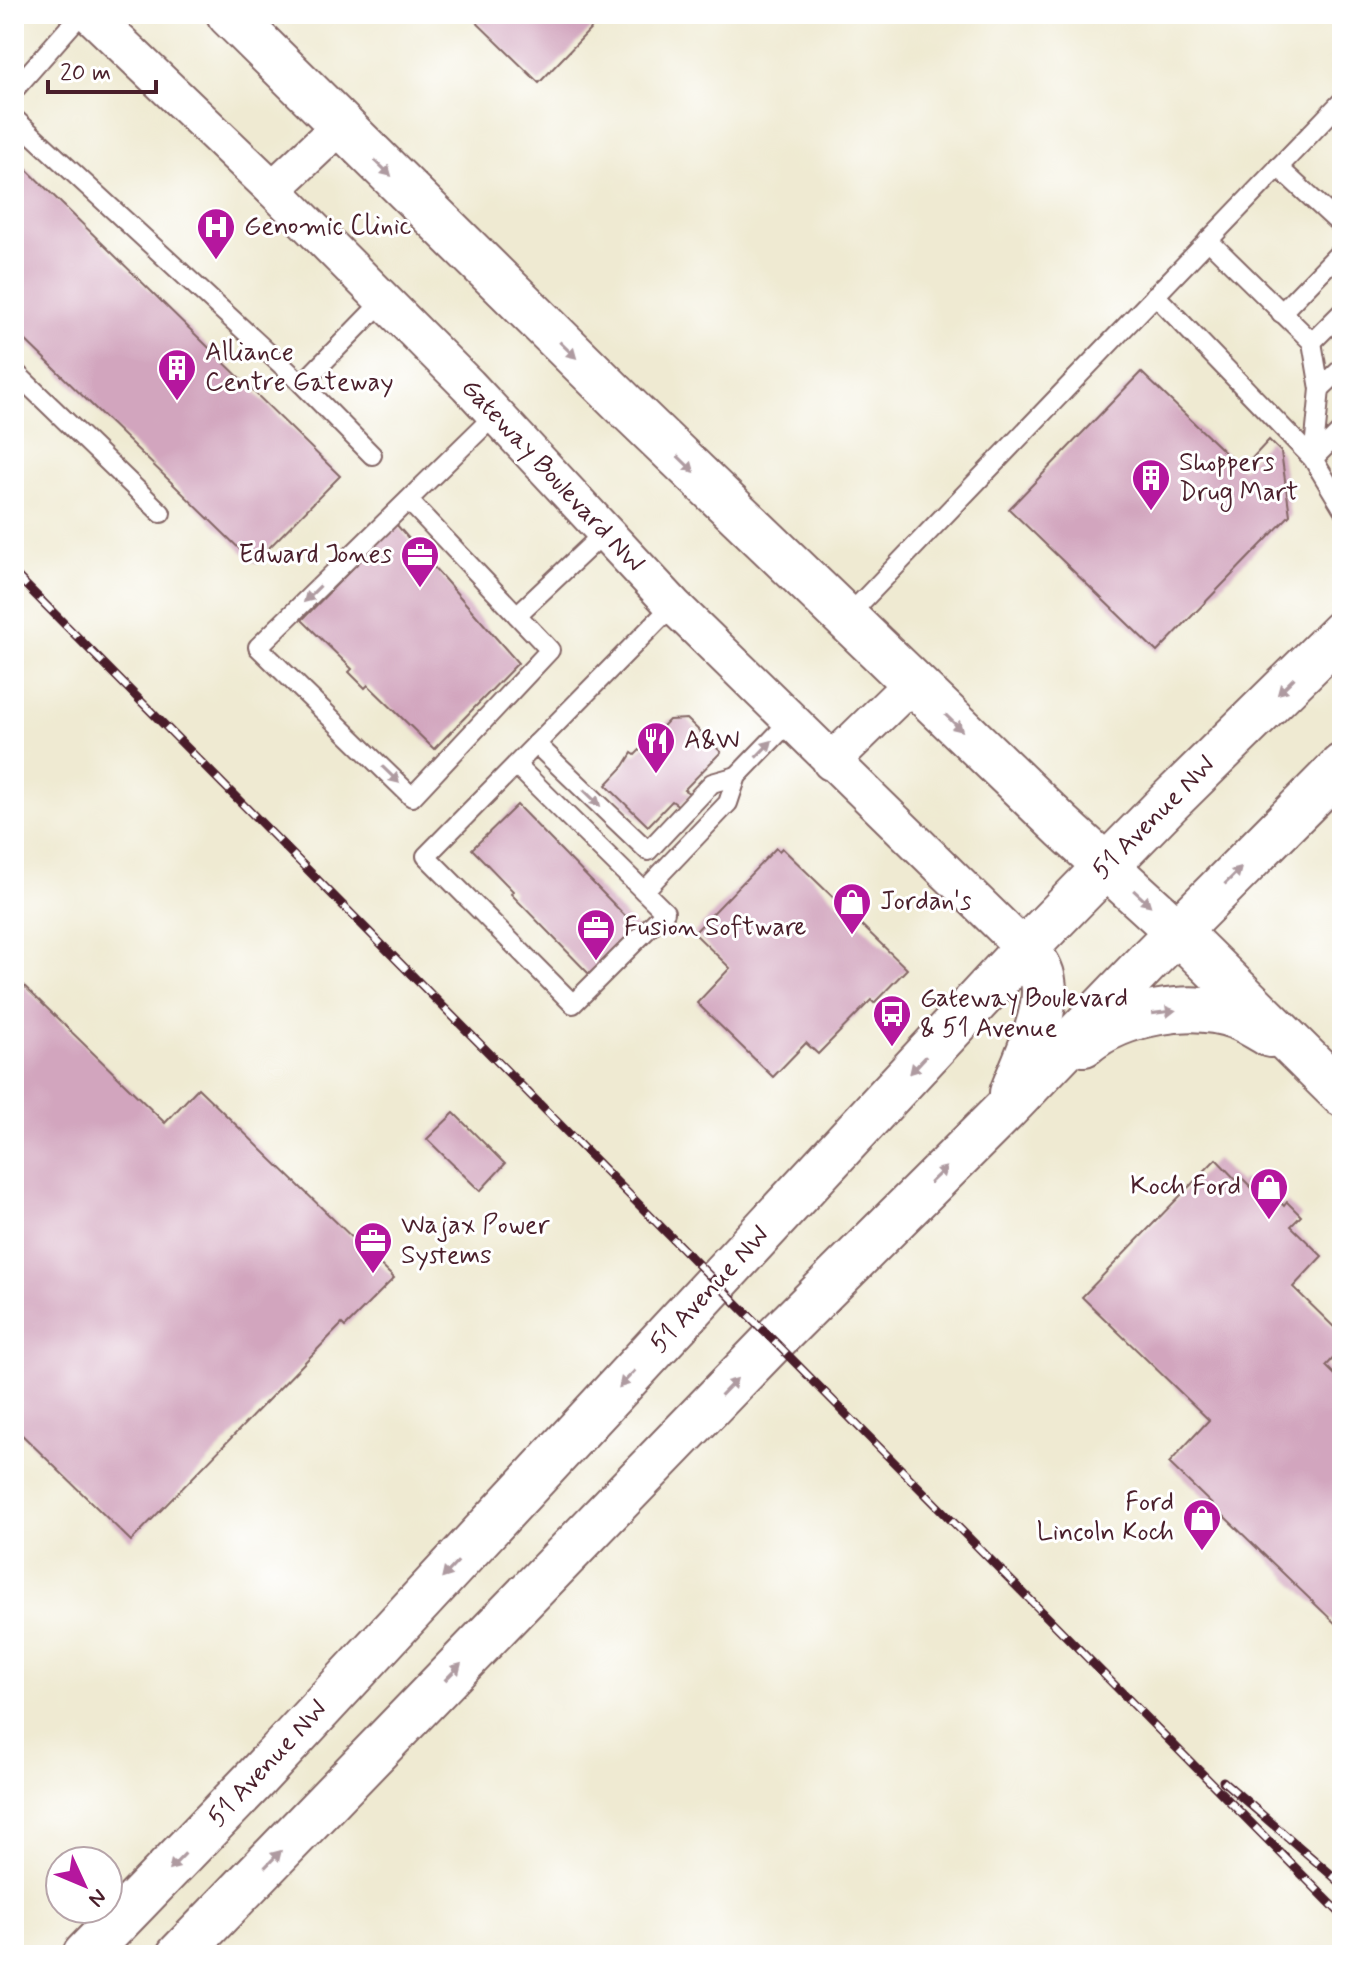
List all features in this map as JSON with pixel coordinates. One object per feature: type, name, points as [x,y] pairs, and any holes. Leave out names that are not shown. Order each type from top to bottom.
[{"type":"main road","points":[[229,14],[845,619],[1177,931],[1342,1094]]},
{"type":"main road","name":"51 Avenue NW","points":[[85,1955],[278,1754],[1025,949],[1342,632]]},
{"type":"main road","points":[[179,1955],[773,1341],[1005,1110],[1342,766]]},
{"type":"main road","points":[[1005,1110],[1041,1017],[1041,972],[1025,949]]},
{"type":"main road","points":[[1005,1110],[1094,1036],[1125,1021],[1157,1012],[1180,1010],[1236,1017],[1293,1048]]},
{"type":"street","name":"Gateway Boulevard NW","points":[[90,14],[273,189],[496,414],[673,605],[1025,949]]},
{"type":"street","points":[[273,189],[340,126]]},
{"type":"street","points":[[831,762],[912,683]]},
{"type":"lane","points":[[14,90],[81,14]]},
{"type":"lane","points":[[845,619],[1342,101]]},
{"type":"lane","points":[[14,118],[302,384],[372,455]]},
{"type":"lane","points":[[1278,167],[1342,226]]},
{"type":"lane","points":[[1208,240],[1312,342],[1320,389],[1313,459]]},
{"type":"lane","points":[[1281,313],[1342,250]]},
{"type":"lane","points":[[1155,295],[1313,459],[1342,507]]},
{"type":"lane","points":[[302,384],[383,301]]},
{"type":"lane","points":[[1312,342],[1342,312]]},
{"type":"lane","points":[[1320,389],[1342,368]]},
{"type":"lane","points":[[14,371],[161,513]]},
{"type":"lane","points":[[408,500],[550,650],[412,797],[258,647],[408,500],[496,414]]},
{"type":"lane","points":[[1313,459],[1342,430]]},
{"type":"lane","points":[[517,615],[605,532]]},
{"type":"lane","points":[[516,765],[665,912],[573,1004],[426,856],[673,605]]},
{"type":"lane","points":[[644,891],[728,803],[737,776],[790,721]]},
{"type":"lane","points":[[536,744],[648,851],[712,783],[737,776]]},
{"type":"building","points":[[468,14],[605,14],[539,83]]},
{"type":"building","name":"Alliance Centre Gateway","points":[[14,157],[340,476],[254,563],[14,329]]},
{"type":"building","name":"Shoppers Drug Mart","points":[[1141,372],[1242,469],[1269,440],[1281,452],[1290,515],[1157,652],[1009,509]]},
{"type":"building","points":[[396,524],[518,663],[434,749],[368,685],[365,688],[349,672],[352,669],[302,620]]},
{"type":"building","name":"A&W","points":[[687,719],[721,752],[684,790],[691,794],[679,806],[672,801],[648,826],[606,785],[632,753],[635,755],[669,720]]},
{"type":"building","points":[[517,805],[639,930],[591,976],[472,849]]},
{"type":"building","points":[[776,848],[779,851],[782,848],[907,969],[874,1003],[871,1000],[818,1054],[806,1043],[773,1077],[697,1003],[730,968],[694,933]]},
{"type":"building","points":[[14,976],[165,1123],[198,1088],[394,1278],[345,1327],[342,1324],[131,1541],[14,1427]]},
{"type":"building","points":[[454,1113],[505,1164],[480,1191],[427,1139]]},
{"type":"building","points":[[1216,1159],[1239,1183],[1243,1179],[1273,1209],[1278,1200],[1284,1206],[1287,1202],[1301,1216],[1291,1226],[1322,1256],[1293,1287],[1342,1335],[1342,1349],[1326,1366],[1342,1382],[1342,1630],[1169,1463],[1209,1420],[1082,1297]]},
{"type":"railway","points":[[14,573],[1342,1915]]},
{"type":"railway","points":[[1223,1781],[1342,1884]]},
{"type":"place","name":"Genomic Clinic","points":[[216,261]]},
{"type":"place","name":"Alliance Centre Gateway","points":[[177,402]]},
{"type":"place","name":"Shoppers Drug Mart","points":[[1151,512]]},
{"type":"place","name":"Edward Jones","points":[[420,589]]},
{"type":"place","name":"A&W","points":[[656,775]]},
{"type":"place","name":"Jordan's","points":[[852,936]]},
{"type":"place","name":"Fusion Software","points":[[596,962]]},
{"type":"place","name":"Gateway Boulevard & 51 Avenue","points":[[892,1048]]},
{"type":"place","name":"Koch Ford","points":[[1269,1221]]},
{"type":"place","name":"Wajax Power Systems","points":[[373,1275]]},
{"type":"place","name":"Ford Lincoln Koch","points":[[1202,1552]]}]
